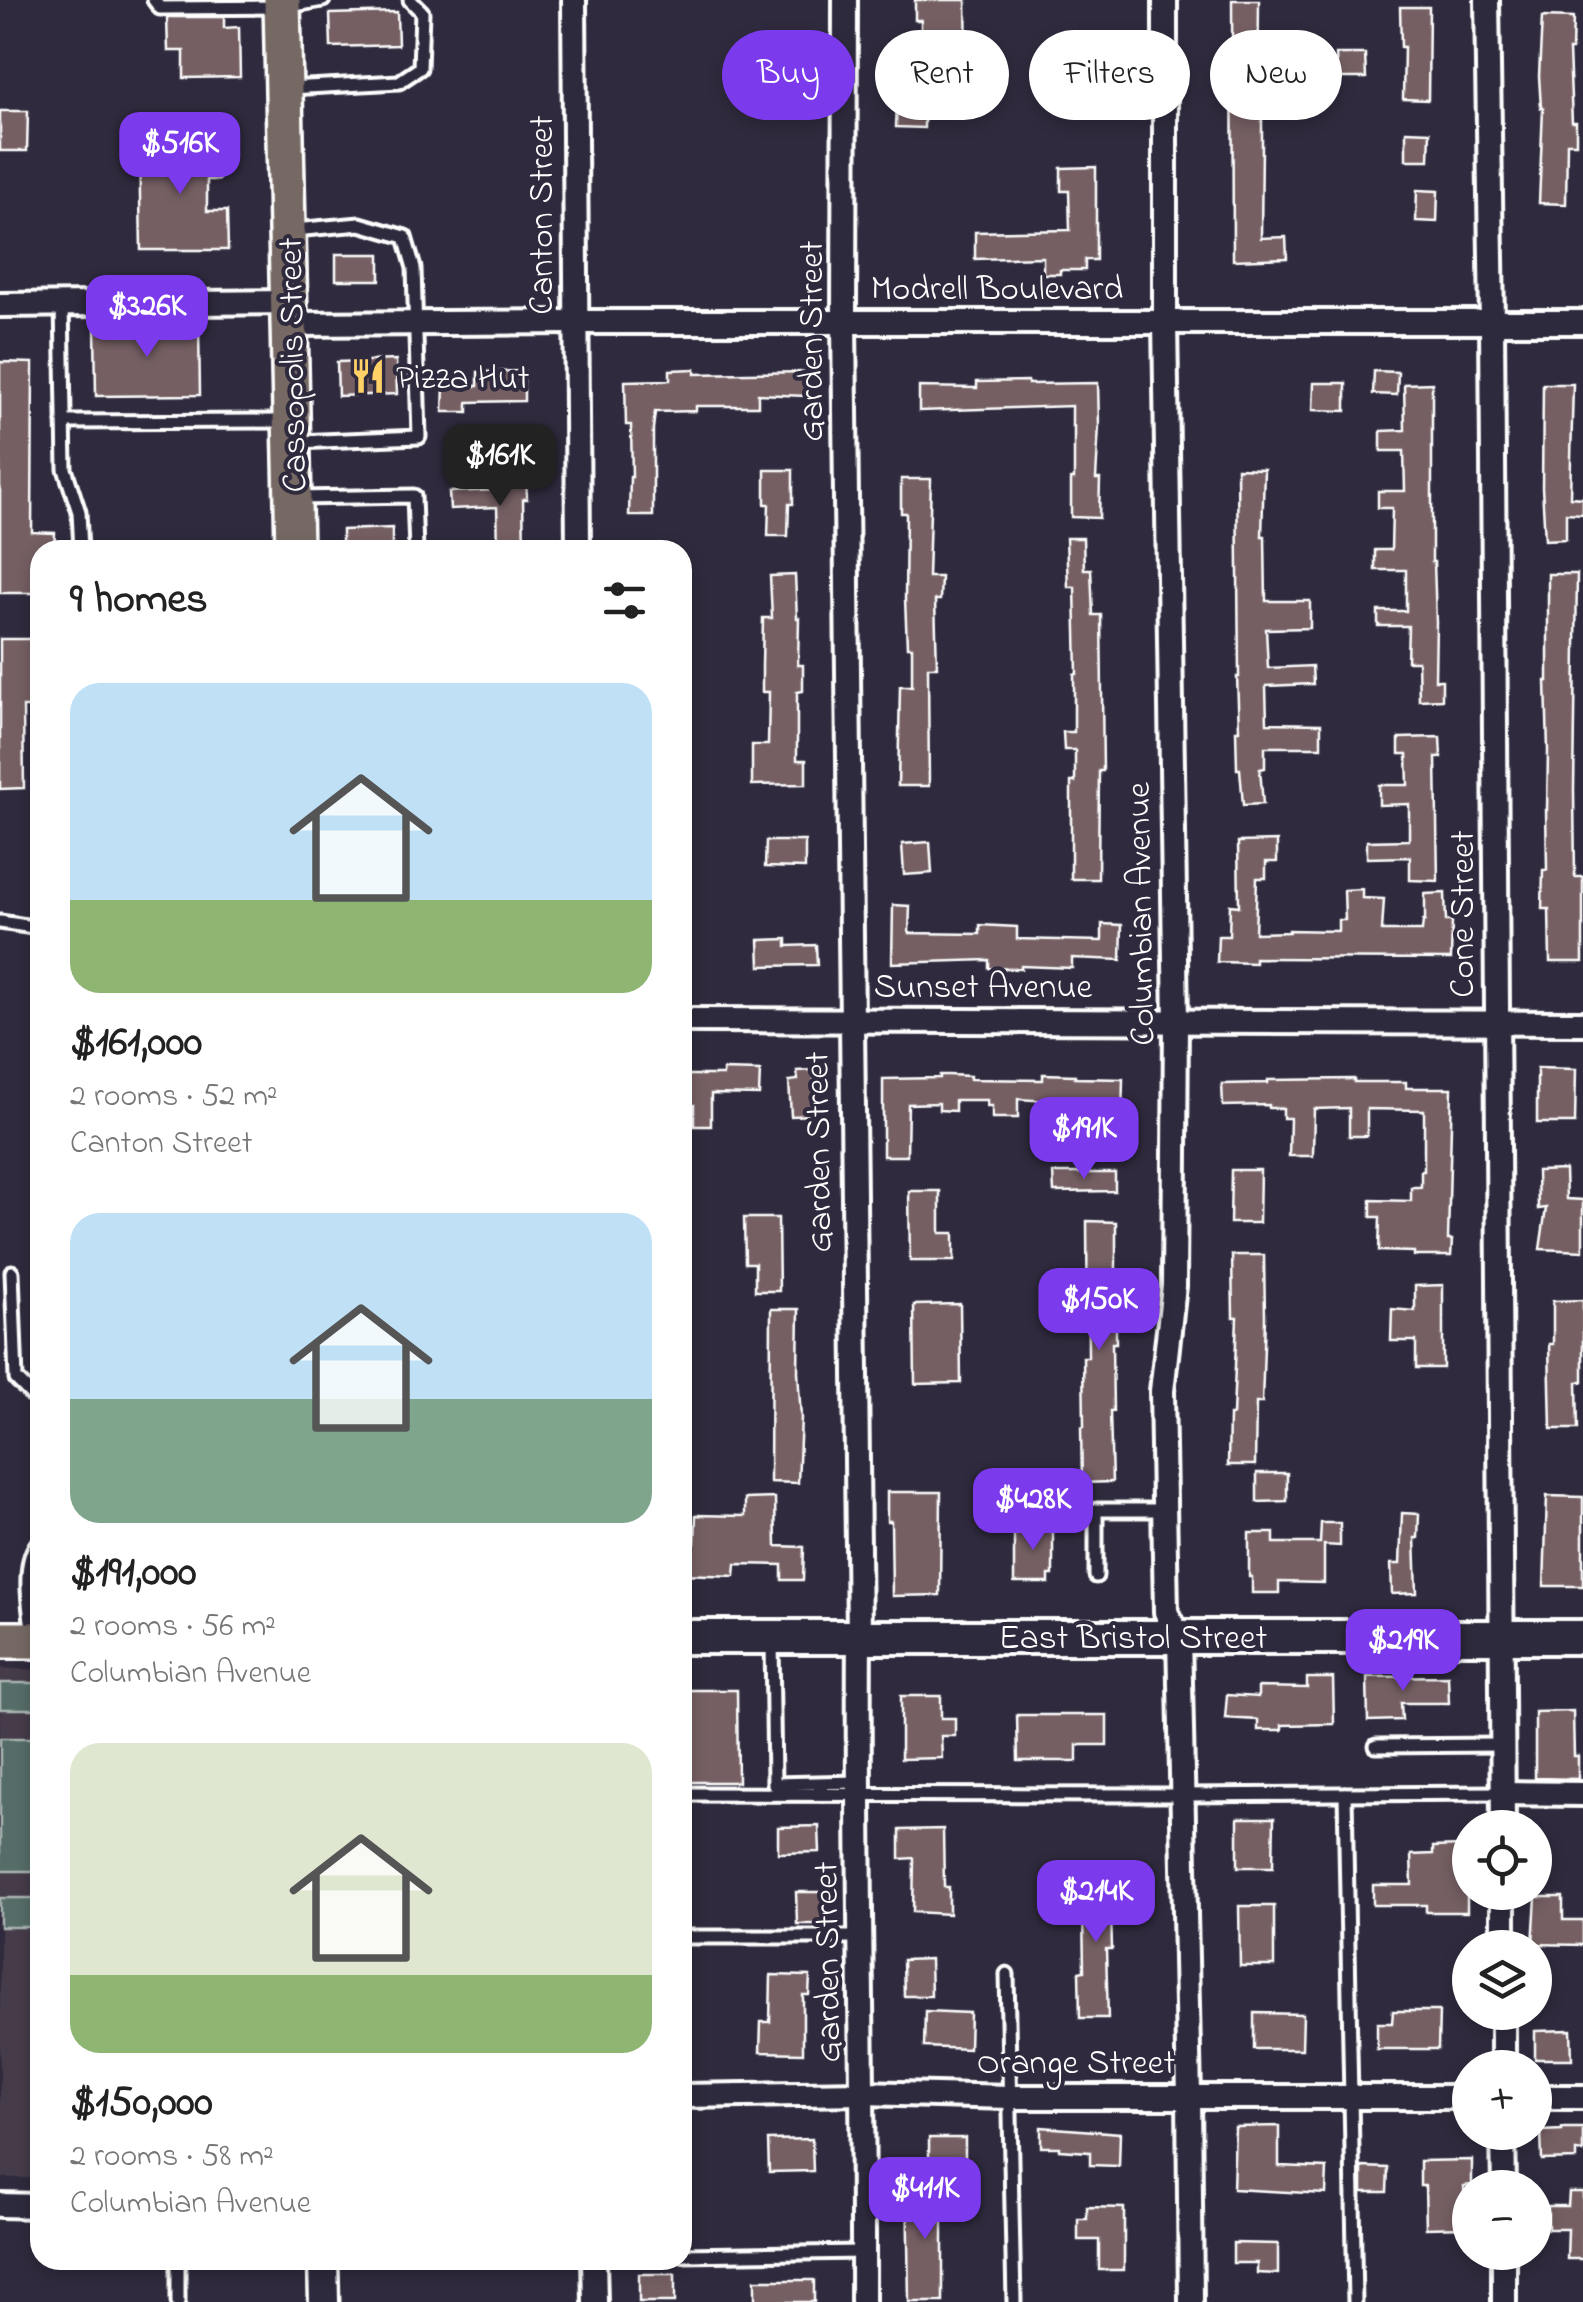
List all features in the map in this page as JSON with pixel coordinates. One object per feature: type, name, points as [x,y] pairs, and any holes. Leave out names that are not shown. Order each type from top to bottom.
[{"type":"main road","name":"Cassopolis Street","points":[[283,4],[294,540]]},
{"type":"main road","name":"East Bristol Street","points":[[692,1637],[1583,1636]]},
{"type":"street","name":"Canton Street","points":[[574,0],[578,540]]},
{"type":"street","name":"Garden Street","points":[[845,0],[844,322],[863,2302]]},
{"type":"street","name":"Columbian Avenue","points":[[1165,0],[1176,1022],[1174,1286],[1162,1390],[1166,1612],[1179,1636],[1190,2302]]},
{"type":"street","name":"Cone Street","points":[[1487,0],[1502,1810]]},
{"type":"street","name":"Modrell Boulevard","points":[[0,305],[290,313],[416,323],[1583,322]]},
{"type":"street","name":"Sunset Avenue","points":[[692,1020],[1583,1023]]},
{"type":"street","points":[[1502,1794],[1583,1794]]},
{"type":"street","name":"Orange Street","points":[[692,2096],[863,2093],[1452,2098]]},
{"type":"street","points":[[1552,2097],[1583,2097]]},
{"type":"street","points":[[0,2205],[30,2206]]},
{"type":"street","points":[[324,2270],[324,2302]]},
{"type":"street","points":[[594,2270],[594,2302]]},
{"type":"street","points":[[1504,2270],[1504,2302]]},
{"type":"lane","points":[[154,0],[160,8],[322,0]]},
{"type":"lane","points":[[285,89],[398,82],[420,68],[422,12],[410,0]]},
{"type":"lane","points":[[64,422],[419,436],[414,268],[406,237],[360,224],[288,231]]},
{"type":"lane","points":[[62,304],[65,469],[79,512],[80,540]]},
{"type":"lane","points":[[294,498],[414,496],[416,540]]},
{"type":"lane","points":[[0,922],[30,926]]},
{"type":"lane","points":[[12,1272],[16,1379],[30,1393]]},
{"type":"lane","points":[[1096,1576],[1096,1510],[1164,1510]]},
{"type":"lane","points":[[24,1640],[30,1565]]},
{"type":"lane","points":[[772,1636],[774,1784],[1182,1796],[1502,1794]]},
{"type":"lane","points":[[1376,1746],[1502,1745]]},
{"type":"lane","points":[[692,1794],[858,1789]]},
{"type":"lane","points":[[1345,1794],[1354,2302]]},
{"type":"lane","points":[[692,1937],[860,1936]]},
{"type":"lane","points":[[1007,1974],[1014,2302]]},
{"type":"lane","points":[[692,2254],[863,2252]]},
{"type":"lane","points":[[178,2270],[178,2302]]},
{"type":"shaded area","points":[[0,1668],[30,1670],[30,2178],[0,2178]]},
{"type":"green space","points":[[0,1683],[30,1683],[30,1709],[0,1709]]},
{"type":"green space","points":[[0,1738],[30,1738],[30,1871],[0,1871]]},
{"type":"green space","points":[[0,1898],[30,1898],[30,1927],[0,1927]]},
{"type":"building","points":[[915,0],[966,0],[967,30],[921,30],[921,20],[915,20]]},
{"type":"building","points":[[1232,0],[1259,0],[1259,30],[1232,30]]},
{"type":"building","points":[[1400,7],[1429,7],[1428,100],[1403,99]]},
{"type":"building","points":[[397,12],[398,45],[331,47],[330,14]]},
{"type":"building","points":[[167,17],[224,17],[224,28],[239,27],[240,77],[184,78],[184,51],[168,51]]},
{"type":"building","points":[[1542,17],[1573,18],[1569,50],[1576,143],[1567,143],[1566,204],[1539,203]]},
{"type":"building","points":[[1342,54],[1365,54],[1366,78],[1342,78]]},
{"type":"building","points":[[0,111],[28,111],[27,151],[0,151]]},
{"type":"building","points":[[896,120],[924,120],[924,128],[896,127]]},
{"type":"building","points":[[1232,120],[1262,120],[1261,238],[1286,237],[1287,258],[1233,260]]},
{"type":"building","points":[[1406,131],[1430,132],[1429,160],[1406,160]]},
{"type":"building","points":[[219,142],[219,180],[207,180],[207,211],[227,211],[228,250],[141,250],[139,143]]},
{"type":"building","points":[[1096,167],[1096,260],[1085,260],[1085,270],[1043,274],[1043,257],[975,259],[975,232],[1070,230],[1069,191],[1061,191],[1061,168]]},
{"type":"building","points":[[1417,190],[1438,191],[1437,222],[1416,221]]},
{"type":"building","points":[[336,254],[380,254],[380,280],[336,280]]},
{"type":"building","points":[[95,325],[199,325],[200,395],[96,396]]},
{"type":"building","points":[[396,360],[397,394],[338,396],[337,362]]},
{"type":"building","points":[[0,362],[33,363],[32,532],[55,533],[55,540],[30,540],[30,593],[0,593]]},
{"type":"building","points":[[695,369],[695,374],[806,372],[806,396],[758,394],[758,406],[696,406],[696,411],[655,412],[653,516],[629,516],[631,425],[626,425],[625,381],[670,380],[670,370]]},
{"type":"building","points":[[524,371],[524,401],[468,402],[468,412],[443,412],[444,385],[478,386],[478,372]]},
{"type":"building","points":[[1374,371],[1398,372],[1397,395],[1373,394]]},
{"type":"building","points":[[977,382],[1098,383],[1099,518],[1071,517],[1072,406],[919,411],[919,387],[977,388]]},
{"type":"building","points":[[1314,383],[1346,383],[1346,411],[1313,410]]},
{"type":"building","points":[[1432,383],[1435,680],[1442,680],[1442,699],[1419,700],[1418,661],[1407,661],[1408,626],[1378,626],[1378,611],[1406,611],[1406,570],[1375,570],[1375,550],[1391,550],[1392,508],[1378,508],[1378,491],[1405,491],[1404,451],[1381,451],[1381,431],[1405,430],[1404,384]]},
{"type":"building","points":[[1543,384],[1573,384],[1570,497],[1583,498],[1583,514],[1566,513],[1566,539],[1545,540]]},
{"type":"building","points":[[1237,468],[1264,469],[1262,536],[1266,601],[1310,601],[1310,628],[1266,629],[1268,668],[1312,666],[1313,684],[1266,686],[1267,723],[1321,724],[1321,747],[1265,747],[1265,768],[1260,769],[1263,804],[1243,805],[1236,730]]},
{"type":"building","points":[[765,470],[793,470],[788,536],[768,536]]},
{"type":"building","points":[[526,474],[524,540],[498,540],[497,507],[450,509],[449,492],[502,490],[502,475]]},
{"type":"building","points":[[901,479],[931,479],[928,577],[941,577],[940,600],[935,600],[937,667],[928,667],[929,786],[898,786],[900,686],[912,686],[912,647],[907,647],[905,599],[906,513],[901,513]]},
{"type":"building","points":[[392,528],[392,540],[342,540],[342,530]]},
{"type":"building","points":[[1066,538],[1083,538],[1084,569],[1091,569],[1093,615],[1101,615],[1103,771],[1099,771],[1098,879],[1071,879],[1071,782],[1075,782],[1075,750],[1064,750],[1063,732],[1074,732],[1077,674],[1075,587],[1068,587]]},
{"type":"building","points":[[1548,574],[1577,574],[1575,877],[1583,877],[1583,962],[1550,962],[1549,909],[1542,909],[1543,870],[1547,870]]},
{"type":"building","points":[[795,575],[798,665],[803,665],[803,691],[797,692],[797,760],[806,760],[806,784],[752,785],[752,745],[768,745],[769,692],[762,692],[762,666],[763,618],[772,618],[770,576]]},
{"type":"building","points":[[0,639],[30,639],[30,707],[23,707],[24,788],[0,789]]},
{"type":"building","points":[[1440,737],[1441,757],[1436,757],[1438,881],[1410,880],[1410,857],[1367,858],[1367,841],[1409,840],[1409,804],[1379,805],[1379,785],[1408,785],[1407,754],[1399,754],[1399,738]]},
{"type":"building","points":[[766,841],[805,841],[805,868],[765,867]]},
{"type":"building","points":[[1277,841],[1277,862],[1266,862],[1266,878],[1257,878],[1255,933],[1338,931],[1338,920],[1345,920],[1344,890],[1362,889],[1362,898],[1384,899],[1382,931],[1422,931],[1425,894],[1445,893],[1446,921],[1452,921],[1451,959],[1255,958],[1255,963],[1217,962],[1218,936],[1229,936],[1230,905],[1239,906],[1238,842]]},
{"type":"building","points":[[930,842],[932,873],[904,875],[902,844]]},
{"type":"building","points":[[893,905],[910,906],[909,933],[980,934],[980,925],[1017,927],[1017,939],[1102,941],[1102,924],[1122,925],[1121,960],[1072,958],[1072,968],[1021,969],[989,968],[989,960],[892,963]]},
{"type":"building","points":[[787,939],[787,946],[816,945],[817,965],[760,966],[759,940]]},
{"type":"building","points":[[1537,1068],[1576,1069],[1575,1123],[1537,1123]]},
{"type":"building","points":[[723,1070],[760,1071],[759,1095],[711,1094],[711,1126],[694,1126],[692,1075],[723,1075]]},
{"type":"building","points":[[814,1070],[815,1115],[791,1116],[789,1081],[798,1080],[797,1071]]},
{"type":"building","points":[[1043,1074],[1123,1079],[1122,1120],[1103,1119],[1103,1115],[1049,1114],[1049,1101],[1018,1099],[1018,1118],[992,1118],[992,1106],[987,1106],[987,1100],[955,1100],[955,1111],[939,1110],[939,1103],[908,1104],[907,1156],[883,1156],[883,1079],[948,1075],[1043,1080]]},
{"type":"building","points":[[1354,1079],[1406,1082],[1406,1088],[1452,1088],[1448,1240],[1452,1240],[1451,1256],[1379,1251],[1380,1217],[1371,1217],[1371,1200],[1411,1201],[1411,1187],[1421,1187],[1424,1110],[1367,1109],[1367,1136],[1349,1136],[1349,1108],[1314,1109],[1313,1156],[1289,1156],[1290,1118],[1283,1118],[1283,1108],[1223,1106],[1222,1084]]},
{"type":"building","points":[[1231,1170],[1260,1170],[1259,1223],[1230,1223]]},
{"type":"building","points":[[1565,1170],[1566,1199],[1583,1200],[1583,1251],[1540,1249],[1546,1208],[1538,1209],[1537,1171]]},
{"type":"building","points":[[1053,1173],[1115,1173],[1115,1191],[1054,1192]]},
{"type":"building","points":[[909,1191],[940,1191],[940,1233],[954,1233],[954,1261],[910,1261]]},
{"type":"building","points":[[744,1218],[778,1218],[779,1291],[755,1291],[755,1263],[745,1263]]},
{"type":"building","points":[[1087,1221],[1116,1222],[1116,1343],[1112,1343],[1110,1411],[1112,1482],[1082,1483],[1083,1357],[1088,1357]]},
{"type":"building","points":[[1232,1255],[1264,1255],[1262,1403],[1256,1403],[1255,1465],[1228,1465],[1237,1317],[1233,1317]]},
{"type":"building","points":[[1443,1285],[1443,1368],[1416,1368],[1416,1341],[1391,1341],[1392,1309],[1415,1311],[1415,1286]]},
{"type":"building","points":[[1583,1300],[1583,1382],[1577,1382],[1578,1429],[1551,1429],[1549,1344],[1553,1344],[1553,1301]]},
{"type":"building","points":[[960,1304],[961,1383],[915,1384],[914,1305]]},
{"type":"building","points":[[771,1309],[799,1309],[798,1483],[770,1482]]},
{"type":"building","points":[[1257,1473],[1287,1473],[1287,1501],[1257,1502]]},
{"type":"building","points":[[887,1492],[941,1492],[940,1595],[892,1596]]},
{"type":"building","points":[[1547,1496],[1583,1497],[1583,1586],[1544,1586]]},
{"type":"building","points":[[775,1498],[776,1546],[804,1547],[803,1580],[782,1580],[782,1565],[736,1564],[735,1576],[692,1574],[696,1515],[745,1516],[745,1499]]},
{"type":"building","points":[[1402,1513],[1419,1514],[1415,1538],[1417,1593],[1392,1594],[1391,1564],[1400,1564]]},
{"type":"building","points":[[1014,1523],[1049,1523],[1049,1531],[1053,1531],[1053,1575],[1049,1575],[1049,1583],[1014,1583]]},
{"type":"building","points":[[1321,1523],[1340,1523],[1340,1546],[1324,1545],[1324,1583],[1279,1582],[1279,1593],[1252,1593],[1249,1533],[1274,1533],[1274,1543],[1320,1543]]},
{"type":"building","points":[[1448,1676],[1449,1703],[1401,1703],[1402,1720],[1368,1721],[1367,1677]]},
{"type":"building","points":[[1307,1678],[1333,1678],[1334,1724],[1282,1725],[1282,1730],[1258,1730],[1258,1720],[1225,1718],[1227,1695],[1258,1697],[1258,1687],[1307,1688]]},
{"type":"building","points":[[692,1690],[737,1690],[738,1782],[692,1782]]},
{"type":"building","points":[[901,1696],[941,1696],[941,1718],[955,1718],[955,1736],[941,1736],[942,1758],[901,1759]]},
{"type":"building","points":[[1573,1711],[1578,1779],[1535,1778],[1535,1712]]},
{"type":"building","points":[[1017,1715],[1107,1715],[1107,1745],[1077,1745],[1077,1761],[1018,1761]]},
{"type":"building","points":[[1238,1818],[1274,1818],[1273,1867],[1238,1867]]},
{"type":"building","points":[[819,1826],[820,1852],[778,1853],[778,1827]]},
{"type":"building","points":[[943,1829],[944,1887],[949,1887],[949,1914],[913,1912],[914,1858],[900,1859],[900,1830]]},
{"type":"building","points":[[1452,1846],[1452,1910],[1467,1912],[1426,1912],[1426,1905],[1373,1905],[1373,1885],[1412,1885],[1411,1855],[1433,1854],[1433,1847]]},
{"type":"building","points":[[1122,1885],[1122,1910],[1111,1910],[1112,1949],[1106,1949],[1108,2018],[1080,2018],[1083,1911],[1076,1911],[1076,1886]]},
{"type":"building","points":[[796,1892],[823,1892],[824,1924],[797,1924]]},
{"type":"building","points":[[1552,1897],[1563,1897],[1563,1920],[1583,1920],[1583,1945],[1552,1944],[1552,1930],[1534,1930],[1535,1910],[1552,1910]]},
{"type":"building","points":[[1239,1906],[1274,1906],[1274,1966],[1240,1966]]},
{"type":"building","points":[[930,1959],[931,1996],[904,1996],[903,1960]]},
{"type":"building","points":[[771,1975],[810,1976],[809,1995],[803,1995],[803,2053],[760,2052],[761,2022],[770,2022]]},
{"type":"building","points":[[925,2011],[970,2013],[969,2049],[924,2047]]},
{"type":"building","points":[[1393,2011],[1439,2011],[1438,2049],[1377,2049],[1377,2023],[1392,2023]]},
{"type":"building","points":[[1254,2013],[1303,2014],[1302,2049],[1254,2049]]},
{"type":"building","points":[[1571,2030],[1572,2059],[1552,2059],[1552,2050],[1535,2050],[1535,2031]]},
{"type":"building","points":[[1279,2126],[1279,2166],[1327,2168],[1326,2194],[1233,2189],[1235,2127]]},
{"type":"building","points":[[1041,2127],[1120,2133],[1119,2166],[1090,2165],[1090,2152],[1041,2147]]},
{"type":"building","points":[[1583,2128],[1583,2152],[1576,2151],[1576,2159],[1542,2160],[1542,2150],[1552,2150],[1552,2130]]},
{"type":"building","points":[[929,2138],[965,2138],[965,2165],[929,2164]]},
{"type":"building","points":[[812,2139],[813,2171],[769,2172],[768,2140]]},
{"type":"building","points":[[1472,2160],[1472,2170],[1452,2170],[1452,2227],[1426,2228],[1420,2161]]},
{"type":"building","points":[[1362,2167],[1388,2168],[1387,2192],[1362,2192]]},
{"type":"building","points":[[907,2182],[943,2183],[943,2302],[909,2302]]},
{"type":"building","points":[[1569,2192],[1583,2192],[1583,2259],[1567,2259],[1568,2229],[1552,2229],[1552,2206],[1568,2206]]},
{"type":"building","points":[[1087,2207],[1124,2208],[1124,2270],[1099,2270],[1099,2240],[1078,2240],[1078,2219],[1087,2219]]},
{"type":"building","points":[[1233,2243],[1278,2244],[1278,2274],[1257,2273],[1257,2263],[1233,2263]]},
{"type":"building","points":[[639,2274],[675,2274],[675,2302],[639,2302]]},
{"type":"building","points":[[755,2280],[814,2280],[814,2302],[755,2302]]},
{"type":"place","name":"Pizza Hut","points":[[368,376]]}]
